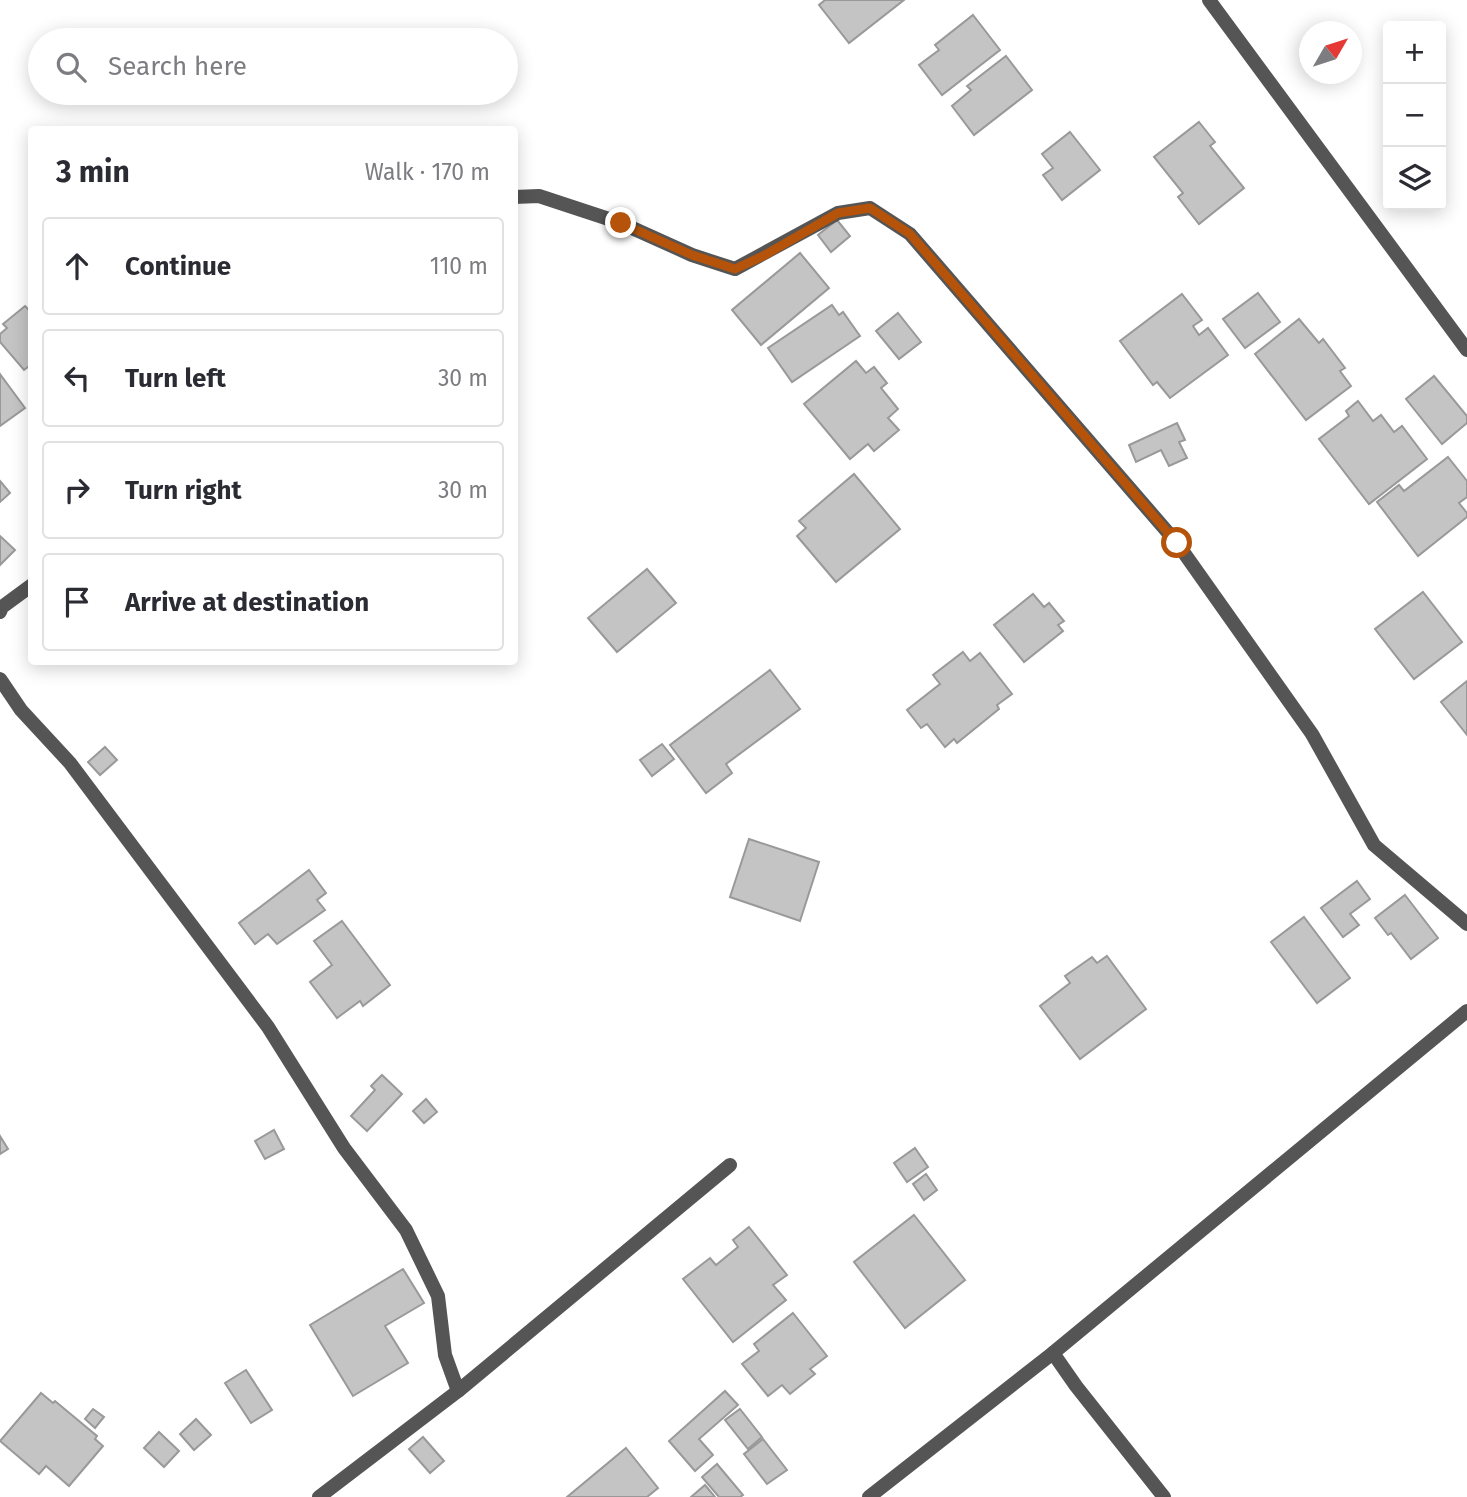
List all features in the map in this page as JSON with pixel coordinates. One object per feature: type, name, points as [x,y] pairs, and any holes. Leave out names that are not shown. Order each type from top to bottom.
[{"type":"street","points":[[1209,0],[1467,350]]},
{"type":"street","points":[[518,197],[539,196],[575,207],[621,223],[692,255],[735,269],[838,213],[870,208],[910,234],[1177,543],[1312,734],[1374,845],[1467,924]]},
{"type":"street","points":[[0,612],[2,607],[28,588]]},
{"type":"street","points":[[0,679],[21,710],[70,763],[268,1027],[344,1148],[405,1230],[438,1296],[445,1355],[458,1391]]},
{"type":"street","points":[[869,1497],[1053,1353],[1467,1010]]},
{"type":"street","points":[[319,1497],[458,1391],[730,1165]]},
{"type":"street","points":[[1053,1353],[1164,1497]]},
{"type":"building","points":[[825,0],[904,0],[849,43],[819,5]]},
{"type":"building","points":[[973,15],[1000,50],[942,95],[919,65],[939,50],[935,45]]},
{"type":"building","points":[[1006,56],[1032,90],[974,135],[952,106],[971,90],[967,86]]},
{"type":"building","points":[[1199,122],[1215,142],[1210,146],[1244,188],[1199,224],[1178,197],[1183,193],[1154,157]]},
{"type":"building","points":[[1070,132],[1100,170],[1062,200],[1043,175],[1053,168],[1042,154]]},
{"type":"building","points":[[837,220],[850,236],[831,252],[818,235]]},
{"type":"building","points":[[800,253],[829,288],[761,345],[732,310]]},
{"type":"building","points":[[1258,293],[1280,322],[1245,348],[1223,319]]},
{"type":"building","points":[[1182,294],[1202,320],[1193,326],[1199,335],[1208,328],[1228,355],[1170,398],[1157,382],[1153,385],[1120,341]]},
{"type":"building","points":[[832,305],[839,315],[843,312],[860,336],[792,382],[768,348]]},
{"type":"building","points":[[25,306],[28,309],[28,367],[24,370],[0,342],[0,334],[7,328],[3,324]]},
{"type":"building","points":[[898,313],[921,342],[899,359],[876,331]]},
{"type":"building","points":[[1299,319],[1319,343],[1323,339],[1345,368],[1340,371],[1351,386],[1306,420],[1255,354]]},
{"type":"building","points":[[856,361],[866,373],[874,367],[887,383],[881,388],[898,409],[888,418],[899,430],[874,451],[868,444],[850,459],[804,404]]},
{"type":"building","points":[[0,374],[25,408],[0,426]]},
{"type":"building","points":[[1434,376],[1467,416],[1467,423],[1442,444],[1406,399]]},
{"type":"building","points":[[1358,401],[1373,421],[1381,415],[1394,432],[1402,426],[1427,459],[1369,504],[1319,439],[1349,416],[1346,411]]},
{"type":"building","points":[[1177,423],[1185,440],[1179,442],[1187,458],[1169,466],[1161,450],[1136,462],[1129,445]]},
{"type":"building","points":[[1448,457],[1467,481],[1467,497],[1459,503],[1467,517],[1418,556],[1377,502],[1399,485],[1404,491]]},
{"type":"building","points":[[854,474],[900,529],[836,582],[797,536],[806,528],[799,521]]},
{"type":"building","points":[[0,481],[10,493],[0,502]]},
{"type":"building","points":[[0,536],[15,550],[0,565]]},
{"type":"building","points":[[647,569],[676,603],[617,652],[588,618]]},
{"type":"building","points":[[1423,592],[1462,642],[1414,679],[1375,629]]},
{"type":"building","points":[[1033,594],[1044,607],[1049,603],[1064,621],[1058,625],[1063,631],[1024,662],[994,625]]},
{"type":"building","points":[[963,652],[970,661],[980,653],[1012,694],[997,705],[999,709],[957,743],[954,739],[945,747],[927,724],[921,728],[907,710],[940,684],[933,675]]},
{"type":"building","points":[[770,670],[800,709],[726,764],[732,773],[706,793],[670,745]]},
{"type":"building","points":[[1467,681],[1467,735],[1441,702]]},
{"type":"building","points":[[662,744],[674,759],[652,776],[640,760]]},
{"type":"building","points":[[105,747],[117,760],[100,775],[88,762]]},
{"type":"building","points":[[749,839],[819,862],[800,921],[730,897]]},
{"type":"building","points":[[309,870],[326,893],[317,900],[325,910],[277,944],[268,934],[255,944],[239,923]]},
{"type":"building","points":[[1357,881],[1370,899],[1350,914],[1359,925],[1343,937],[1321,908]]},
{"type":"building","points":[[1405,895],[1438,938],[1411,959],[1391,933],[1388,935],[1375,918]]},
{"type":"building","points":[[1304,917],[1350,978],[1317,1003],[1271,942]]},
{"type":"building","points":[[342,921],[390,985],[363,1006],[360,1001],[337,1018],[310,982],[332,965],[314,941]]},
{"type":"building","points":[[1107,956],[1146,1009],[1080,1059],[1040,1006],[1070,983],[1065,976],[1092,957],[1097,963]]},
{"type":"building","points":[[382,1075],[402,1094],[367,1131],[351,1116],[375,1090],[371,1086]]},
{"type":"building","points":[[426,1099],[437,1112],[424,1123],[413,1111]]},
{"type":"building","points":[[274,1130],[284,1149],[265,1159],[255,1141]]},
{"type":"building","points":[[0,1136],[8,1149],[0,1154]]},
{"type":"building","points":[[915,1148],[928,1167],[907,1182],[894,1163]]},
{"type":"building","points":[[926,1174],[937,1190],[924,1200],[913,1184]]},
{"type":"building","points":[[914,1215],[965,1280],[905,1328],[854,1262]]},
{"type":"building","points":[[749,1227],[787,1275],[773,1285],[786,1300],[733,1342],[683,1279],[710,1258],[716,1265],[738,1247],[733,1240]]},
{"type":"building","points":[[403,1269],[424,1303],[385,1326],[408,1363],[353,1396],[310,1325]]},
{"type":"building","points":[[793,1313],[827,1356],[810,1369],[815,1374],[790,1394],[782,1385],[768,1396],[742,1364],[759,1351],[754,1344]]},
{"type":"building","points":[[246,1370],[272,1410],[251,1423],[225,1383]]},
{"type":"building","points":[[725,1391],[738,1405],[699,1439],[713,1455],[695,1471],[669,1441]]},
{"type":"building","points":[[41,1393],[53,1403],[55,1401],[97,1436],[95,1439],[103,1446],[69,1486],[46,1466],[39,1474],[0,1441]]},
{"type":"building","points":[[93,1409],[104,1417],[95,1428],[85,1419]]},
{"type":"building","points":[[740,1409],[762,1437],[748,1449],[725,1420]]},
{"type":"building","points":[[196,1419],[211,1435],[194,1450],[180,1434]]},
{"type":"building","points":[[159,1432],[179,1451],[164,1467],[144,1448]]},
{"type":"building","points":[[423,1437],[444,1461],[430,1473],[409,1449]]},
{"type":"building","points":[[763,1439],[787,1470],[767,1484],[744,1454]]},
{"type":"building","points":[[626,1448],[658,1488],[647,1497],[567,1497]]},
{"type":"building","points":[[717,1464],[743,1495],[719,1497],[702,1477]]},
{"type":"building","points":[[705,1485],[715,1497],[691,1497]]},
{"type":"route","points":[[621,223],[692,255],[735,269],[838,213],[870,208],[910,234],[1177,543]]}]
